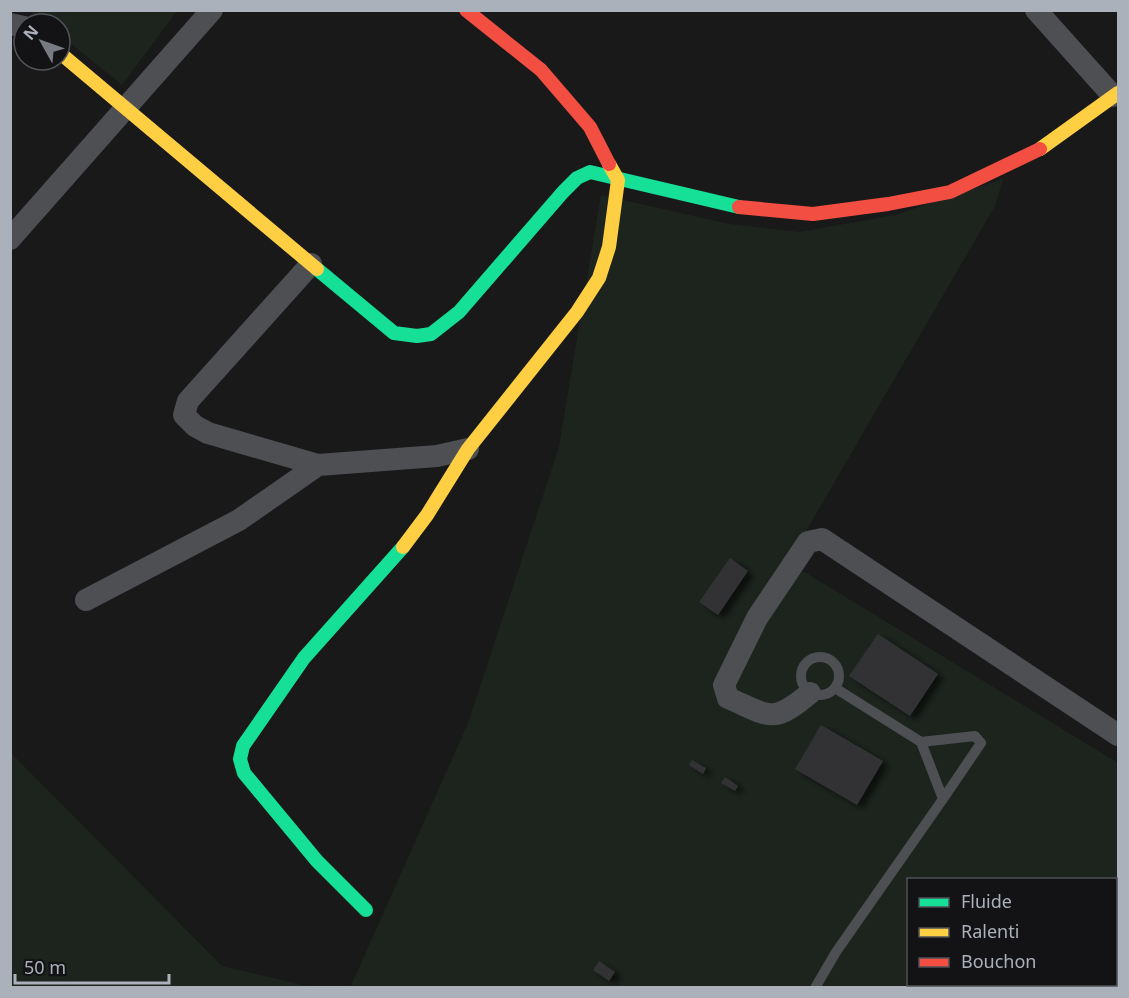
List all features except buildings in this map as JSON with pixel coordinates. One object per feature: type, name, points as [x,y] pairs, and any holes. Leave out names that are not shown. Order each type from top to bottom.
[{"type":"street","points":[[10,239],[212,10]]},
{"type":"street","points":[[366,910],[317,861],[244,773],[240,759],[243,746],[304,658],[391,563],[428,515],[468,449],[577,312],[599,278],[609,247],[618,180],[590,127],[541,70],[466,10]]},
{"type":"street","points":[[72,63],[394,333],[415,336],[433,334],[458,314],[577,178],[590,172],[734,206],[813,214],[888,204],[950,192],[1031,155],[1116,95],[1036,10]]},
{"type":"street","points":[[310,264],[188,401],[184,414],[195,426],[208,433],[318,465],[437,456],[468,449]]},
{"type":"street","points":[[86,600],[239,520],[318,465]]},
{"type":"street","points":[[810,693],[783,714],[771,716],[728,698],[724,685],[757,618],[778,585],[808,542],[822,538],[1119,735]]},
{"type":"lane","points":[[818,656],[826,657],[838,668],[840,676],[836,688],[827,694],[810,693],[804,687],[801,672],[804,664],[818,656]]},
{"type":"lane","points":[[836,688],[921,742],[943,799]]},
{"type":"lane","points":[[815,987],[836,952],[981,743],[975,736],[921,742]]},
{"type":"shaded area","points":[[177,11],[122,85],[72,45],[72,12],[31,12]]},
{"type":"shaded area","points":[[1003,179],[995,206],[788,562],[1118,763],[1118,987],[350,988],[468,723],[559,447],[601,195],[729,224],[799,232],[895,215]]},
{"type":"shaded area","points":[[11,753],[222,966],[311,987],[11,987]]},
{"type":"traffic: fast","points":[[317,269],[394,333],[417,336],[431,334],[459,312],[563,192],[577,178],[590,172],[739,207]]},
{"type":"traffic: fast","points":[[366,910],[317,861],[244,773],[240,759],[243,746],[304,658],[403,547]]},
{"type":"traffic: slow","points":[[72,63],[317,269]]},
{"type":"traffic: slow","points":[[1040,149],[1118,93]]},
{"type":"traffic: slow","points":[[403,547],[427,515],[468,449],[577,312],[599,278],[609,247],[618,180],[609,164]]},
{"type":"traffic: jam","points":[[466,10],[541,70],[590,127],[609,164]]},
{"type":"traffic: jam","points":[[739,207],[813,214],[888,204],[950,192],[1040,149]]}]
